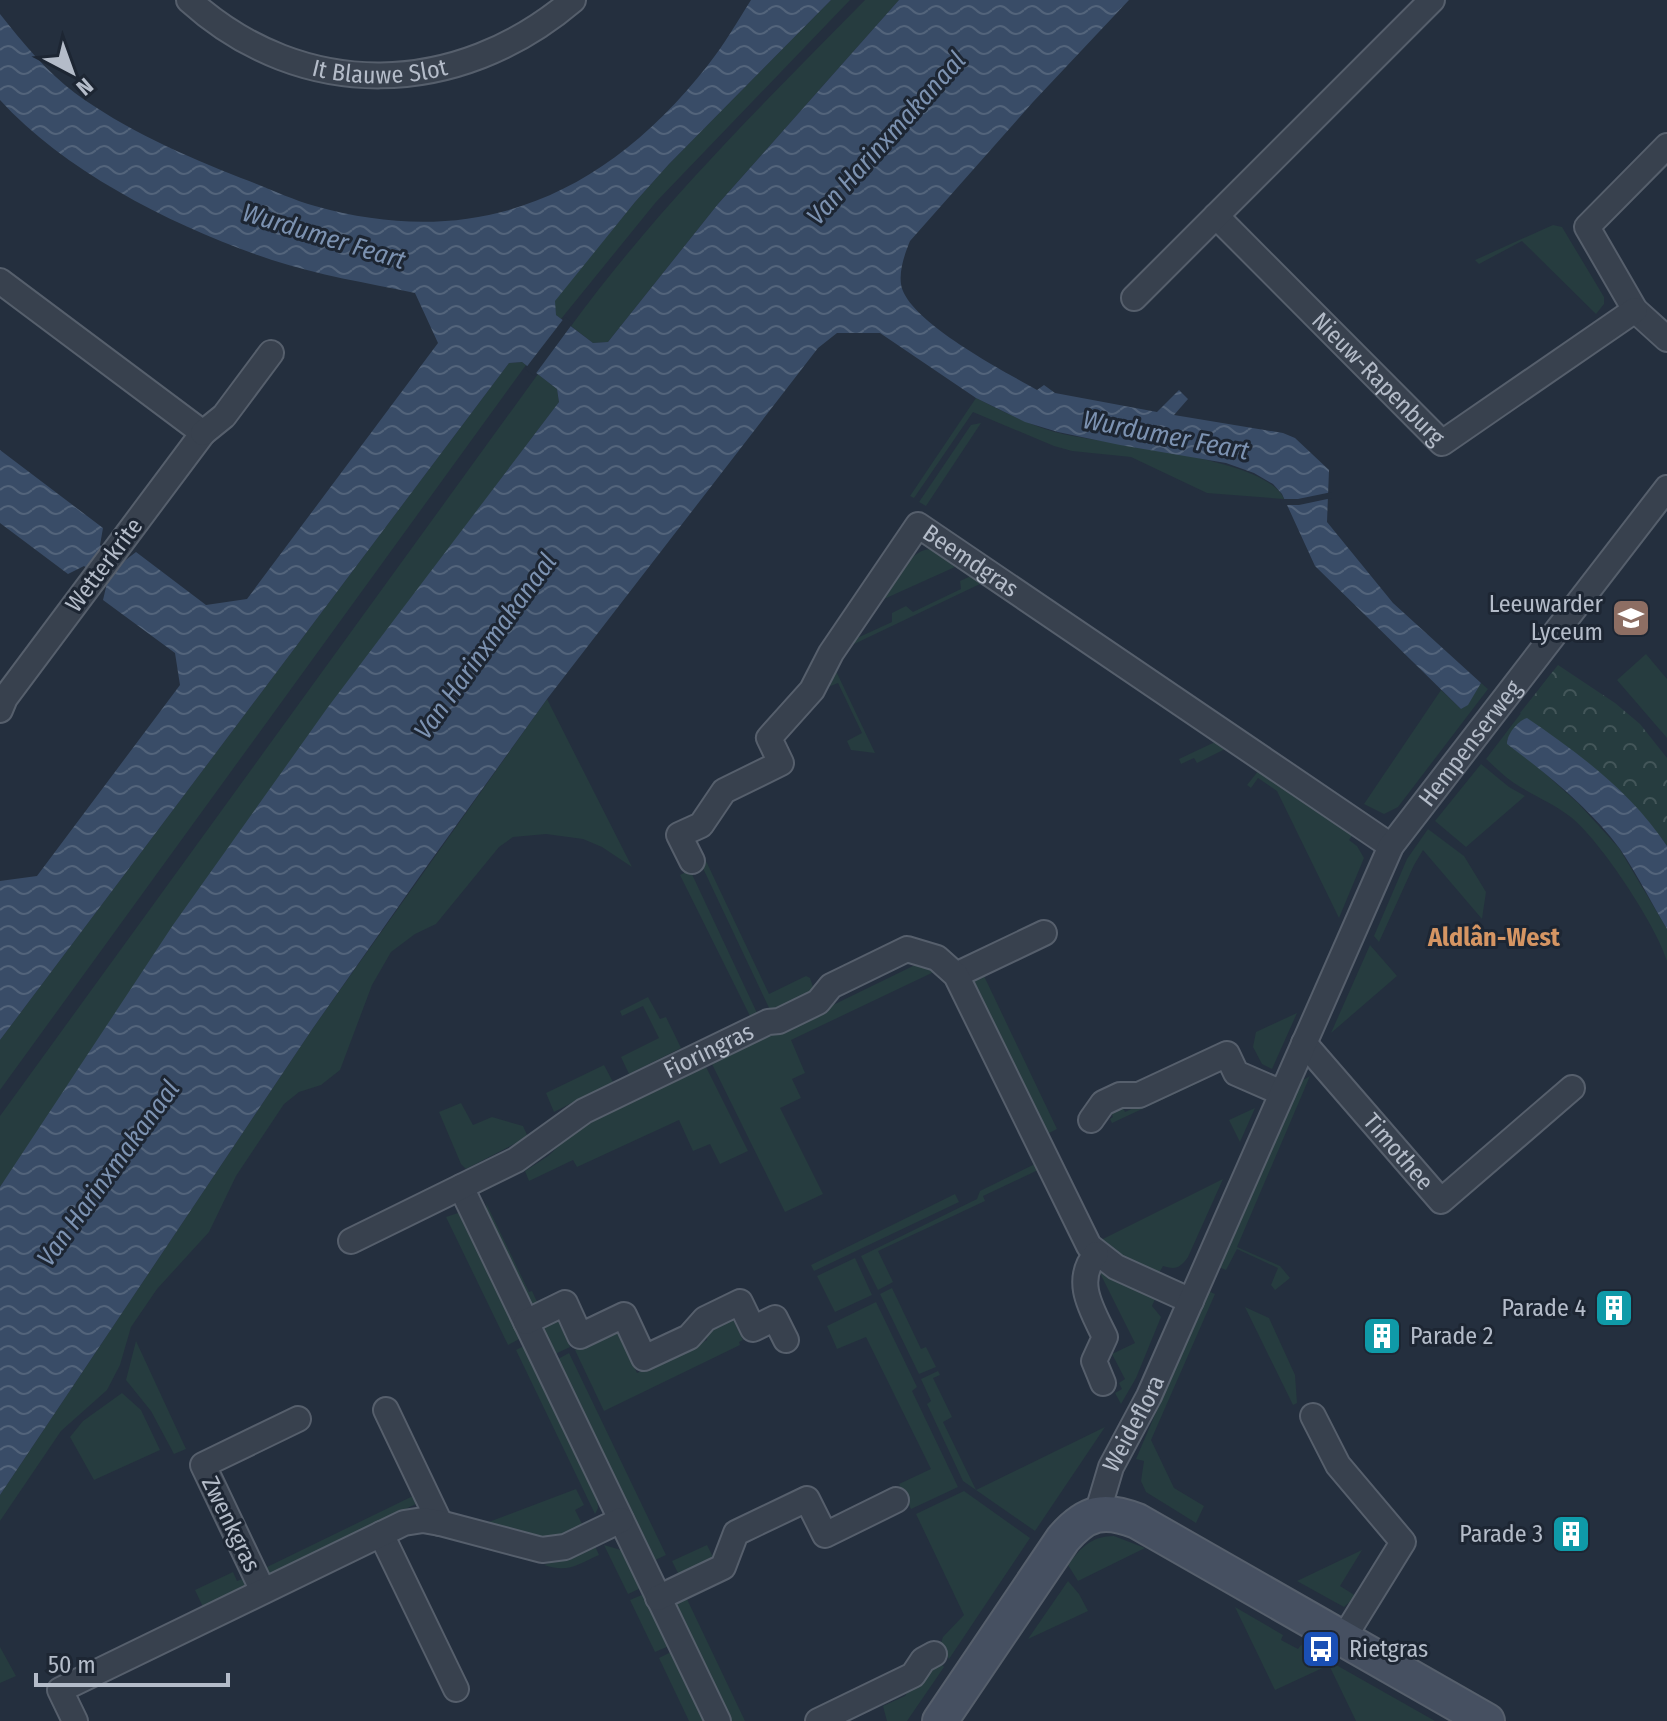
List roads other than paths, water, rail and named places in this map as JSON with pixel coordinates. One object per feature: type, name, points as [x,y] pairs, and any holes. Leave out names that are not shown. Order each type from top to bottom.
[{"type":"street","name":"It Blauwe Slot","points":[[189,0],[227,29],[267,52],[336,72],[385,76],[440,70],[487,54],[532,32],[573,0]]},
{"type":"street","points":[[1134,298],[1432,0]]},
{"type":"street","points":[[1667,146],[1587,227],[1635,310],[1667,339]]},
{"type":"street","name":"Nieuw-Rapenburg","points":[[1216,216],[1442,443],[1635,310]]},
{"type":"street","points":[[0,281],[203,433]]},
{"type":"street","name":"Wetterkrite","points":[[2,701],[203,433],[224,416],[271,353]]},
{"type":"street","name":"Hempenserweg","points":[[1391,846],[1667,488]]},
{"type":"street","name":"Beemdgras","points":[[692,861],[679,835],[701,825],[724,791],[781,763],[769,738],[812,690],[831,653],[918,525],[1391,846]]},
{"type":"street","name":"Weideflora","points":[[1097,1514],[1111,1467],[1149,1396],[1391,846]]},
{"type":"street","points":[[1044,933],[956,975],[1082,1235],[1096,1254],[1116,1267],[1191,1301]]},
{"type":"street","name":"Fioringras","points":[[351,1241],[520,1158],[584,1111],[768,1022],[779,1021],[818,1002],[831,986],[907,949],[937,958],[956,975]]},
{"type":"street","name":"Timothee","points":[[1304,1043],[1441,1201],[1572,1088]]},
{"type":"street","points":[[1091,1120],[1103,1103],[1120,1095],[1139,1095],[1227,1054],[1236,1073],[1282,1093]]},
{"type":"street","points":[[461,1187],[718,1721]]},
{"type":"street","points":[[1096,1254],[1089,1263],[1085,1295],[1105,1337],[1094,1361],[1103,1383]]},
{"type":"street","points":[[526,1322],[565,1303],[580,1336],[624,1315],[644,1358],[689,1337],[705,1319],[740,1302],[753,1329],[775,1318],[786,1340]]},
{"type":"street","points":[[386,1410],[440,1523]]},
{"type":"street","points":[[1313,1416],[1338,1465],[1403,1542],[1343,1639]]},
{"type":"street","name":"Zwenkgras","points":[[263,1591],[203,1465],[298,1419]]},
{"type":"street","points":[[658,1598],[723,1567],[736,1533],[807,1499],[825,1535],[896,1500]]},
{"type":"street","points":[[940,1721],[1063,1539],[1074,1526],[1097,1514],[1119,1514],[1137,1521],[1487,1721]]},
{"type":"street","name":"Zwenkgras","points":[[75,1721],[60,1690],[381,1534],[414,1521],[440,1523],[542,1550],[565,1547],[621,1520]]},
{"type":"street","points":[[381,1534],[456,1689]]},
{"type":"street","points":[[818,1721],[913,1675],[923,1660],[934,1654]]},
{"type":"water","points":[[751,0],[831,0],[635,202],[555,301],[556,315],[593,343],[608,342],[718,204],[899,0],[1129,0],[1033,102],[910,241],[901,273],[901,284],[907,298],[920,314],[959,344],[1037,390],[1044,385],[1055,393],[1157,412],[1179,390],[1188,399],[1174,415],[1283,433],[1295,438],[1329,470],[1327,522],[1393,603],[1481,683],[1468,705],[1461,709],[1315,566],[1282,494],[1273,484],[1254,473],[1226,463],[1120,445],[1025,422],[976,398],[880,333],[837,333],[818,348],[547,699],[313,1028],[0,1495],[0,1187],[173,925],[328,707],[559,402],[557,389],[522,362],[509,363],[0,1040],[0,881],[37,876],[180,685],[175,653],[103,600],[107,583],[84,566],[68,574],[0,523],[0,450],[103,528],[100,545],[123,562],[136,552],[206,605],[247,599],[438,343],[415,293],[307,270],[236,247],[126,196],[57,151],[0,100],[0,14],[35,56],[65,85],[94,106],[155,141],[220,170],[315,206],[375,218],[431,222],[484,216],[534,202],[582,179],[626,148],[669,110],[708,65]]},
{"type":"water","points":[[1527,718],[1621,791],[1667,846],[1667,929],[1608,834],[1567,792],[1507,744],[1514,728]]},
{"type":"place","name":"Leeuwarder Lyceum","points":[[1631,618]]},
{"type":"place","name":"Parade 4","points":[[1614,1308]]},
{"type":"place","name":"Parade 2","points":[[1382,1336]]},
{"type":"place","name":"Parade 3","points":[[1571,1534]]},
{"type":"place","name":"Rietgras","points":[[1321,1649]]},
{"type":"district","name":"Aldlân-West","points":[[1494,937]]},
{"type":"water label","name":"Van Harinxmakanaal","points":[[886,138]]},
{"type":"water label","name":"Wurdumer Feart","points":[[324,236]]},
{"type":"water label","name":"Wurdumer Feart","points":[[1166,435]]},
{"type":"water label","name":"Van Harinxmakanaal","points":[[485,646]]},
{"type":"water label","name":"Van Harinxmakanaal","points":[[108,1173]]}]
